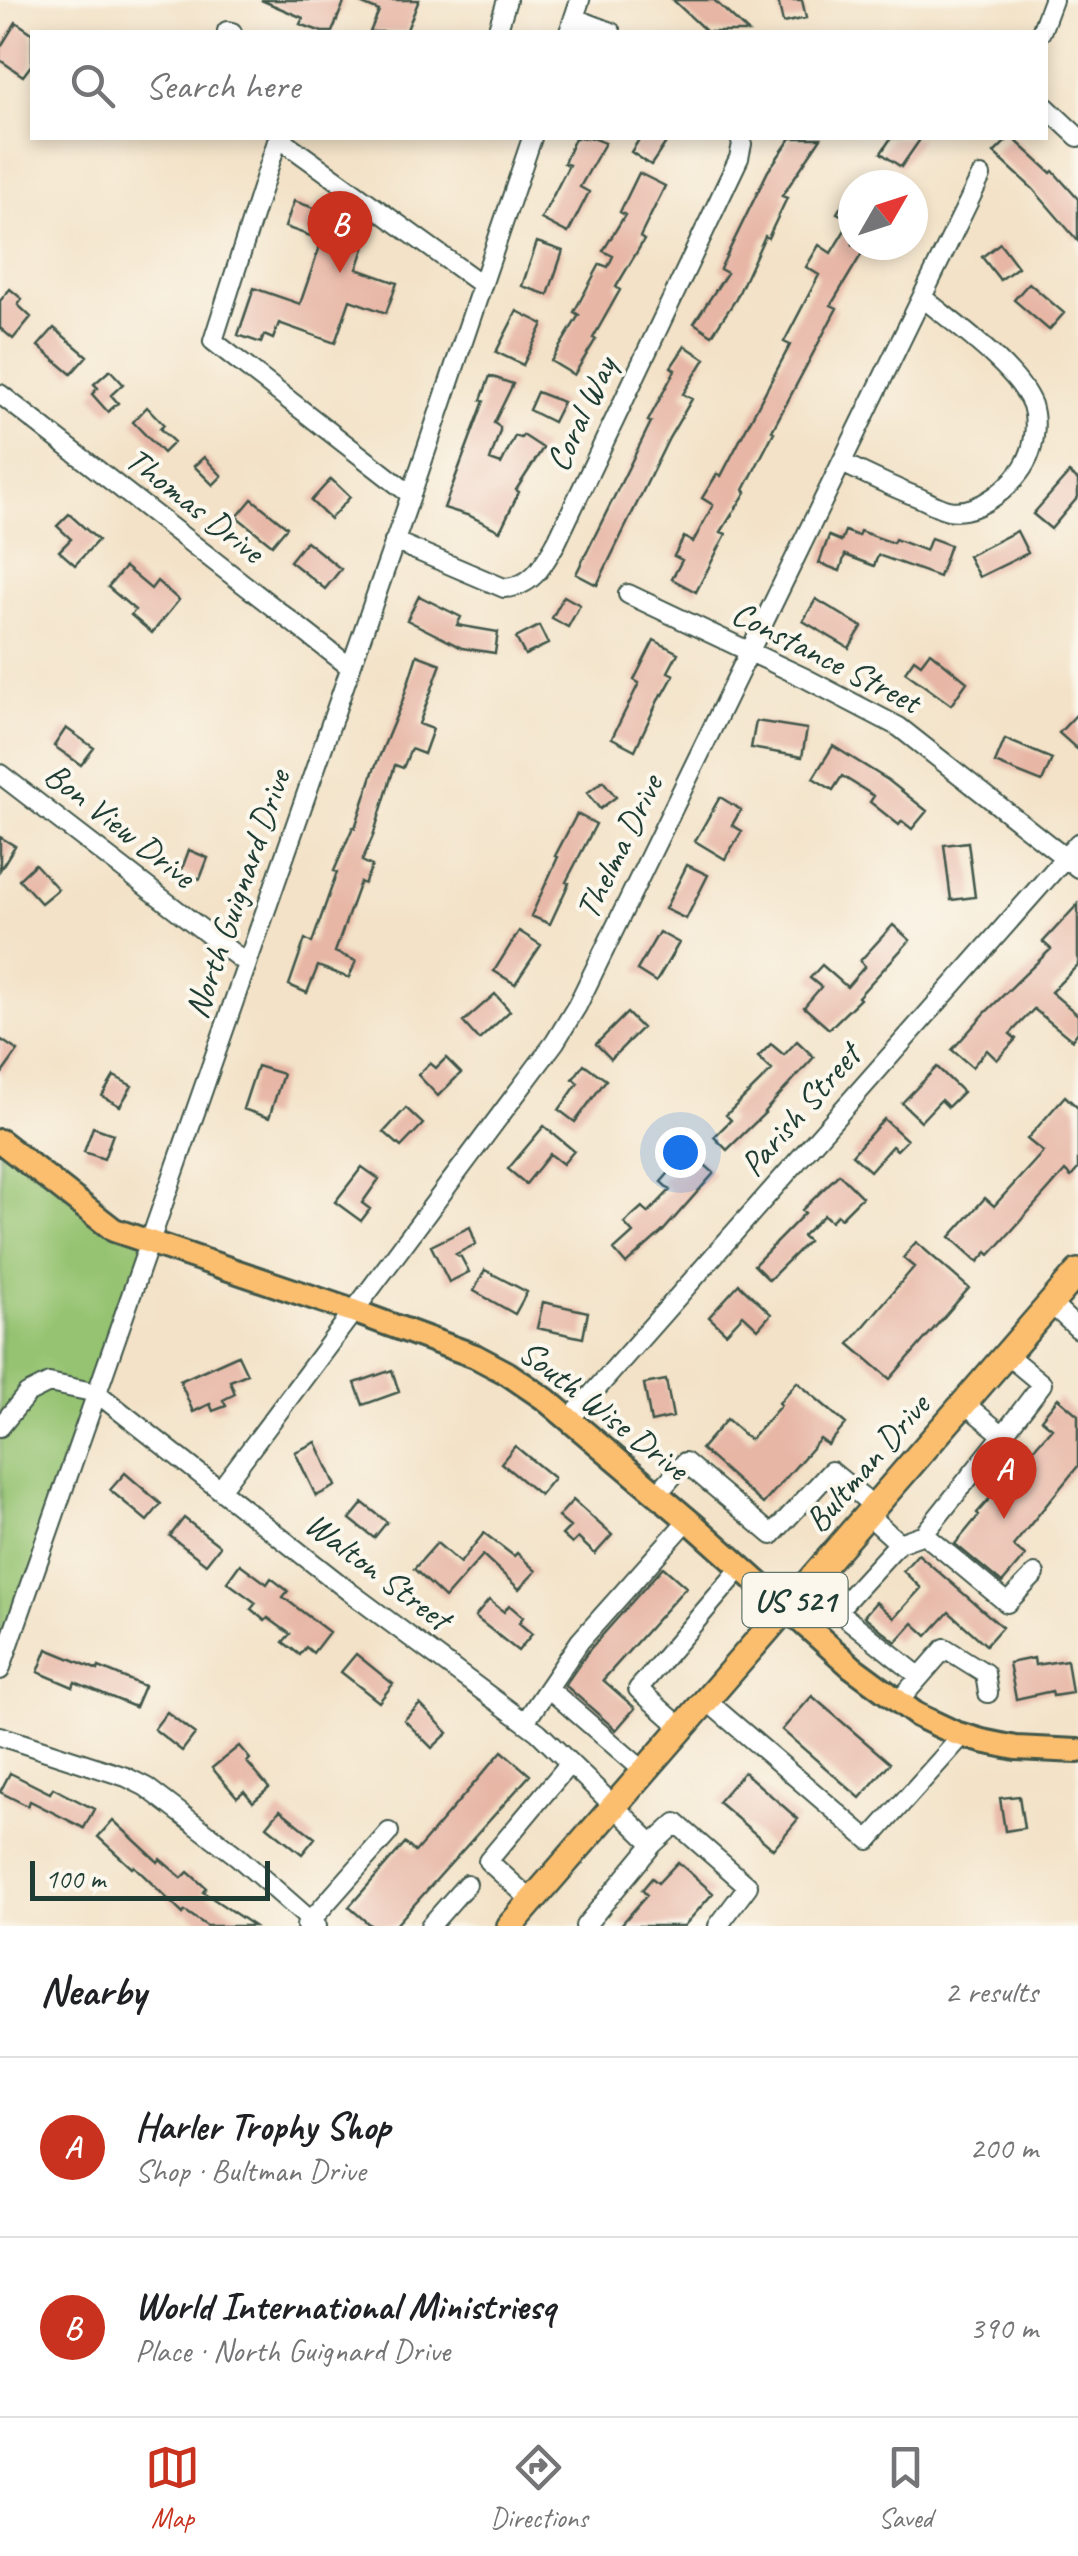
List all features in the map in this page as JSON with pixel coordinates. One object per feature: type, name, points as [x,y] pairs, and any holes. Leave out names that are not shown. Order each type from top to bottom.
[{"type":"highway","name":"Bultman Drive","points":[[524,1917],[615,1806],[1078,1272]]},
{"type":"main road","name":"South Wise Drive","points":[[0,1142],[114,1230],[353,1311],[475,1356],[508,1374],[545,1399],[822,1641],[898,1702],[963,1736],[1016,1748],[1078,1752]]},
{"type":"street","points":[[498,30],[507,0]]},
{"type":"street","points":[[1043,30],[1054,0]]},
{"type":"street","points":[[575,17],[606,30]]},
{"type":"street","points":[[1048,109],[1078,137]]},
{"type":"street","points":[[278,140],[213,341],[411,495]]},
{"type":"street","points":[[282,140],[481,284]]},
{"type":"street","name":"North Guignard Drive","points":[[0,1670],[531,140]]},
{"type":"street","name":"Coral Way","points":[[394,541],[504,588],[516,588],[537,574],[556,542],[739,158],[740,140]]},
{"type":"street","name":"Thelma Drive","points":[[220,1490],[555,1042],[576,1006],[981,176]]},
{"type":"street","points":[[842,463],[950,510],[965,510],[1003,489],[1029,458],[1034,422],[1032,405],[1023,390],[1010,372],[922,297]]},
{"type":"street","name":"Thomas Drive","points":[[0,394],[350,667]]},
{"type":"street","name":"Constance Street","points":[[628,594],[899,728],[1071,863]]},
{"type":"street","name":"Bon View Drive","points":[[0,774],[248,964]]},
{"type":"street","name":"Parish Street","points":[[569,1420],[1071,863],[1078,843]]},
{"type":"street","points":[[1051,1304],[1078,1329]]},
{"type":"street","points":[[822,1641],[899,1543],[924,1534],[1042,1384],[1007,1355]]},
{"type":"street","points":[[0,1427],[27,1394],[48,1383],[96,1393]]},
{"type":"street","name":"Walton Street","points":[[96,1393],[524,1722],[653,1844]]},
{"type":"street","points":[[965,1404],[1003,1435]]},
{"type":"street","points":[[657,1494],[685,1462],[772,1536],[831,1471],[899,1543]]},
{"type":"street","points":[[524,1722],[580,1641],[688,1520]]},
{"type":"street","points":[[924,1534],[1008,1603],[1035,1574]]},
{"type":"street","points":[[682,1728],[638,1689],[741,1568]]},
{"type":"street","points":[[816,1574],[845,1609],[920,1677]]},
{"type":"street","points":[[898,1702],[945,1648],[985,1673],[988,1693]]},
{"type":"street","points":[[548,1688],[645,1772]]},
{"type":"street","points":[[707,1701],[869,1840],[963,1736]]},
{"type":"street","points":[[0,1736],[126,1776],[146,1787],[224,1846],[311,1924],[389,1832]]},
{"type":"street","points":[[524,1917],[488,1861],[570,1763]]},
{"type":"street","points":[[585,1926],[676,1822],[748,1886],[718,1926]]},
{"type":"street","points":[[430,1926],[466,1884]]},
{"type":"green space","points":[[0,1141],[150,1243],[0,1671]]},
{"type":"building","points":[[261,0],[345,0],[333,30],[300,24],[303,18]]},
{"type":"building","points":[[353,0],[419,0],[407,30],[371,30],[379,11]]},
{"type":"building","points":[[673,0],[714,0],[746,30],[705,30]]},
{"type":"building","points":[[778,0],[802,0],[806,18],[783,23]]},
{"type":"building","points":[[16,22],[30,32],[30,67],[23,76],[0,60],[0,48]]},
{"type":"building","points":[[574,140],[605,143],[580,187],[589,192],[568,233],[541,219],[569,165],[564,163]]},
{"type":"building","points":[[639,140],[668,140],[651,165],[631,152]]},
{"type":"building","points":[[790,140],[820,140],[782,196],[787,198],[768,238],[765,236],[736,299],[712,335],[694,323],[727,273],[720,269],[768,171]]},
{"type":"building","points":[[890,140],[920,140],[901,167],[881,153]]},
{"type":"building","points":[[1007,140],[1015,140],[1053,171],[1078,199],[1078,241],[1033,189],[994,153]]},
{"type":"building","points":[[639,173],[665,186],[640,237],[644,240],[616,287],[620,290],[574,375],[551,361],[579,315],[574,312],[600,264],[608,267],[613,256],[603,251],[625,215],[620,212]]},
{"type":"building","points":[[294,201],[371,228],[357,269],[397,283],[386,313],[350,300],[335,343],[279,323],[273,339],[264,335],[261,343],[238,335],[254,288],[300,304],[322,240],[285,227]]},
{"type":"building","points":[[838,241],[838,260],[858,260],[831,305],[837,308],[772,431],[746,492],[721,532],[726,534],[696,592],[672,579],[682,560],[674,556],[684,537],[693,542],[713,505],[702,498],[717,474],[721,476],[790,345],[784,342],[819,275],[806,267],[819,245],[831,253]]},
{"type":"building","points":[[537,242],[563,251],[548,295],[522,286]]},
{"type":"building","points":[[1000,243],[1018,267],[1000,280],[982,257]]},
{"type":"building","points":[[1029,283],[1064,313],[1049,330],[1014,300]]},
{"type":"building","points":[[10,289],[22,299],[18,305],[31,317],[13,339],[0,328],[0,301]]},
{"type":"building","points":[[517,311],[543,324],[523,365],[496,352]]},
{"type":"building","points":[[54,328],[87,356],[71,374],[38,346]]},
{"type":"building","points":[[685,346],[705,359],[683,394],[692,399],[597,585],[576,574],[675,370],[671,367]]},
{"type":"building","points":[[110,370],[123,384],[111,395],[118,403],[108,412],[92,394],[98,388],[94,384]]},
{"type":"building","points":[[490,376],[513,384],[494,423],[500,431],[490,460],[501,464],[515,436],[523,435],[543,448],[516,490],[519,492],[500,531],[444,508]]},
{"type":"building","points":[[537,392],[563,402],[553,422],[529,410]]},
{"type":"building","points":[[147,407],[164,425],[160,429],[174,442],[163,453],[133,422]]},
{"type":"building","points":[[204,457],[222,476],[213,485],[194,466]]},
{"type":"building","points":[[1069,473],[1078,480],[1078,497],[1051,529],[1033,514]]},
{"type":"building","points":[[331,479],[350,497],[330,519],[311,501]]},
{"type":"building","points":[[252,499],[287,527],[272,545],[237,517]]},
{"type":"building","points":[[69,514],[98,540],[75,565],[59,551],[71,539],[57,526]]},
{"type":"building","points":[[845,531],[858,536],[860,531],[893,543],[895,539],[926,551],[931,538],[950,545],[939,577],[878,555],[874,566],[845,555],[840,571],[819,563],[829,536],[841,541]]},
{"type":"building","points":[[1017,531],[1028,553],[979,577],[968,556]]},
{"type":"building","points":[[306,541],[341,569],[325,589],[290,561]]},
{"type":"building","points":[[125,567],[151,589],[157,581],[179,600],[152,633],[131,615],[135,610],[108,587]]},
{"type":"building","points":[[419,596],[461,617],[457,625],[498,632],[495,653],[462,648],[407,620]]},
{"type":"building","points":[[564,596],[580,605],[568,627],[552,618]]},
{"type":"building","points":[[816,599],[862,627],[849,648],[803,621]]},
{"type":"building","points":[[539,626],[548,644],[525,655],[516,638]]},
{"type":"building","points":[[654,640],[678,653],[668,672],[674,675],[635,750],[612,738],[639,683],[634,680]]},
{"type":"building","points":[[930,652],[967,682],[951,705],[905,672],[914,659],[921,664]]},
{"type":"building","points":[[417,655],[441,664],[419,724],[433,729],[424,754],[411,749],[403,768],[395,765],[362,861],[372,866],[364,884],[360,882],[335,952],[356,961],[349,978],[318,966],[307,993],[289,985],[305,939],[312,943],[337,872],[334,871],[355,828]]},
{"type":"building","points":[[1078,713],[1078,750],[1059,733]]},
{"type":"building","points":[[756,721],[807,729],[802,757],[751,748]]},
{"type":"building","points":[[66,728],[94,748],[81,765],[54,746]]},
{"type":"building","points":[[1005,739],[1052,759],[1042,782],[995,763]]},
{"type":"building","points":[[833,746],[888,780],[927,811],[912,829],[902,821],[899,825],[870,802],[874,796],[842,776],[833,790],[813,778]]},
{"type":"building","points":[[603,781],[616,797],[600,809],[587,793]]},
{"type":"building","points":[[720,797],[741,810],[732,825],[742,831],[725,859],[695,841]]},
{"type":"building","points":[[577,814],[596,824],[566,882],[569,883],[550,924],[531,916]]},
{"type":"building","points":[[0,837],[15,846],[0,870]]},
{"type":"building","points":[[968,842],[975,897],[951,900],[944,845]]},
{"type":"building","points":[[189,850],[208,858],[200,879],[181,871]]},
{"type":"building","points":[[35,864],[58,889],[41,903],[19,879]]},
{"type":"building","points":[[687,865],[708,875],[686,919],[665,909]]},
{"type":"building","points":[[1078,904],[1078,965],[1051,992],[1078,1015],[1078,1032],[1072,1040],[1034,1009],[1010,1034],[1016,1039],[997,1060],[987,1050],[972,1067],[952,1050],[1051,949],[1043,942]]},
{"type":"building","points":[[893,925],[910,940],[829,1029],[804,1007],[821,987],[810,978],[822,965],[847,987],[865,966],[860,961]]},
{"type":"building","points":[[519,931],[541,945],[515,984],[494,971]]},
{"type":"building","points":[[659,932],[679,943],[656,982],[637,970]]},
{"type":"building","points":[[495,994],[510,1011],[479,1040],[463,1022]]},
{"type":"building","points":[[627,1013],[642,1028],[611,1059],[596,1044]]},
{"type":"building","points":[[0,1039],[18,1051],[0,1076]]},
{"type":"building","points":[[797,1041],[814,1057],[727,1150],[714,1137],[731,1120],[726,1115],[772,1070],[758,1057],[771,1044],[784,1055]]},
{"type":"building","points":[[446,1058],[461,1073],[438,1096],[418,1075],[430,1063],[436,1068]]},
{"type":"building","points":[[584,1064],[606,1080],[575,1122],[559,1110],[578,1083],[573,1079]]},
{"type":"building","points":[[257,1066],[283,1074],[269,1118],[243,1109]]},
{"type":"building","points":[[937,1067],[963,1092],[948,1107],[941,1100],[921,1121],[902,1103]]},
{"type":"building","points":[[114,1076],[132,1086],[120,1106],[102,1096]]},
{"type":"building","points":[[1065,1096],[1078,1108],[1078,1169],[1071,1177],[1065,1171],[990,1255],[987,1252],[978,1262],[950,1237],[985,1198],[994,1206],[1043,1152],[1027,1139]]},
{"type":"building","points":[[406,1108],[423,1124],[401,1147],[384,1132]]},
{"type":"building","points":[[884,1119],[907,1140],[897,1150],[892,1146],[870,1171],[852,1155]]},
{"type":"building","points":[[544,1126],[574,1151],[563,1164],[550,1154],[526,1184],[508,1169]]},
{"type":"building","points":[[93,1127],[113,1134],[104,1159],[84,1152]]},
{"type":"building","points":[[697,1158],[714,1173],[663,1231],[626,1264],[614,1250],[633,1233],[624,1223],[642,1207],[648,1213],[670,1190],[661,1182],[674,1167],[682,1174]]},
{"type":"building","points":[[362,1167],[379,1179],[362,1203],[370,1209],[361,1221],[335,1202]]},
{"type":"building","points":[[839,1174],[862,1197],[841,1218],[837,1215],[831,1221],[824,1215],[802,1236],[808,1241],[769,1280],[754,1265]]},
{"type":"building","points":[[470,1227],[476,1244],[456,1254],[469,1272],[449,1282],[431,1246]]},
{"type":"building","points":[[916,1242],[969,1288],[890,1379],[849,1344],[914,1267],[903,1258]]},
{"type":"building","points":[[485,1270],[527,1292],[515,1314],[474,1291]]},
{"type":"building","points":[[739,1284],[771,1314],[758,1329],[743,1315],[726,1333],[709,1317]]},
{"type":"building","points":[[543,1302],[588,1312],[583,1338],[537,1328]]},
{"type":"building","points":[[238,1355],[247,1374],[230,1381],[235,1394],[223,1400],[226,1406],[213,1411],[210,1404],[193,1412],[180,1381]]},
{"type":"building","points":[[392,1370],[399,1392],[363,1405],[355,1383]]},
{"type":"building","points":[[666,1380],[673,1417],[651,1422],[644,1384]]},
{"type":"building","points":[[797,1382],[846,1424],[828,1445],[820,1439],[763,1504],[701,1449],[727,1419],[750,1440]]},
{"type":"building","points":[[1058,1398],[1078,1415],[1078,1466],[1013,1546],[1025,1556],[1002,1583],[955,1544],[977,1513],[1052,1428],[1041,1419]]},
{"type":"building","points":[[316,1442],[336,1486],[316,1496],[295,1452]]},
{"type":"building","points":[[515,1446],[554,1478],[540,1495],[501,1463]]},
{"type":"building","points":[[125,1473],[161,1504],[147,1521],[110,1490]]},
{"type":"building","points":[[573,1500],[612,1535],[595,1554],[578,1538],[572,1544],[562,1535],[570,1527],[558,1517]]},
{"type":"building","points":[[363,1503],[387,1522],[374,1538],[350,1519]]},
{"type":"building","points":[[184,1518],[220,1546],[206,1564],[170,1536]]},
{"type":"building","points":[[484,1533],[514,1556],[517,1553],[536,1571],[519,1589],[483,1555],[445,1598],[414,1569],[437,1543],[460,1563]]},
{"type":"building","points":[[918,1554],[1002,1627],[986,1645],[949,1612],[927,1636],[913,1623],[896,1642],[864,1616],[876,1602],[894,1618],[921,1588],[903,1571]]},
{"type":"building","points":[[240,1564],[267,1584],[271,1578],[288,1591],[283,1597],[329,1632],[313,1653],[306,1647],[300,1655],[283,1642],[290,1634],[268,1618],[265,1621],[251,1609],[256,1603],[227,1582]]},
{"type":"building","points":[[663,1567],[686,1587],[603,1680],[635,1708],[616,1730],[565,1685],[590,1649]]},
{"type":"building","points":[[489,1600],[504,1612],[509,1605],[523,1617],[519,1623],[532,1634],[518,1651],[475,1617]]},
{"type":"building","points":[[47,1649],[144,1686],[135,1707],[75,1682],[73,1687],[38,1672]]},
{"type":"building","points":[[356,1654],[393,1684],[379,1702],[341,1672]]},
{"type":"building","points":[[1034,1658],[1035,1665],[1067,1660],[1072,1693],[1053,1696],[1052,1691],[1016,1699],[1009,1663]]},
{"type":"building","points":[[812,1696],[890,1763],[860,1798],[782,1730]]},
{"type":"building","points":[[420,1704],[448,1733],[432,1748],[404,1720]]},
{"type":"building","points":[[167,1712],[195,1734],[182,1751],[154,1729]]},
{"type":"building","points":[[239,1746],[269,1788],[253,1802],[244,1791],[237,1797],[212,1768]]},
{"type":"building","points":[[502,1751],[530,1775],[395,1926],[371,1926],[349,1907],[405,1843],[415,1852]]},
{"type":"building","points":[[744,1772],[798,1819],[773,1849],[718,1802]]},
{"type":"building","points":[[10,1773],[50,1793],[53,1788],[94,1809],[84,1828],[30,1801],[28,1806],[0,1792]]},
{"type":"building","points":[[1019,1796],[1024,1828],[1005,1831],[1000,1798]]},
{"type":"building","points":[[280,1810],[315,1838],[302,1854],[267,1826]]},
{"type":"building","points":[[113,1820],[158,1862],[160,1859],[182,1878],[188,1872],[206,1888],[203,1892],[254,1926],[207,1926],[185,1911],[183,1914],[98,1837]]},
{"type":"building","points":[[678,1862],[713,1893],[684,1926],[620,1926],[647,1895],[642,1890],[652,1878],[658,1883]]},
{"type":"place","name":"World International Ministriesq","points":[[340,273]]},
{"type":"place","name":"Harler Trophy Shop","points":[[1004,1519]]}]
